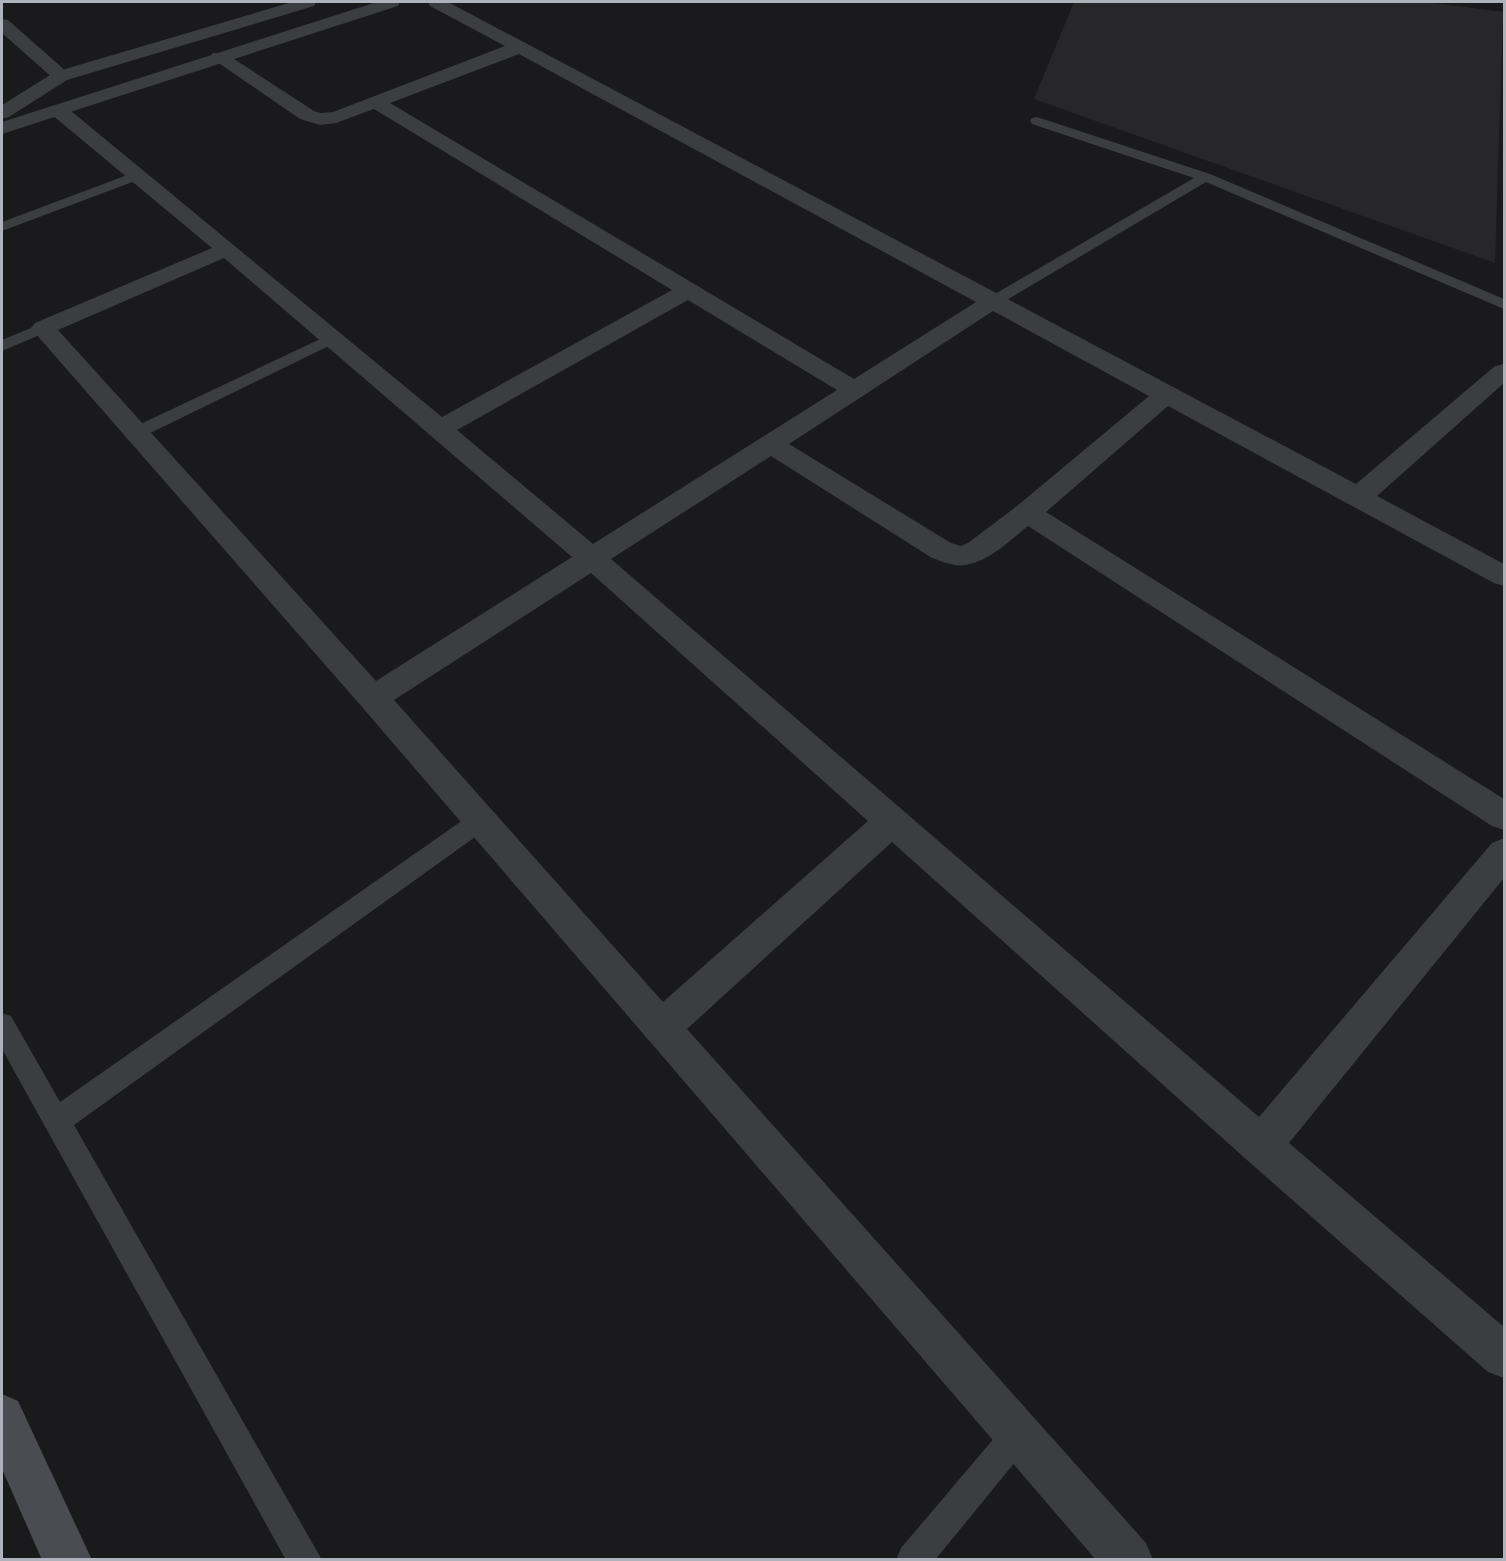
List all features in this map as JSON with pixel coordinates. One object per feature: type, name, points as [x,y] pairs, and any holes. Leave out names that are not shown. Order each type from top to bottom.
[{"type":"main road","points":[[2,1417],[68,1560]]},
{"type":"street","points":[[2,113],[61,76],[308,2]]},
{"type":"street","points":[[2,128],[392,2]]},
{"type":"street","points":[[436,2],[1504,576]]},
{"type":"street","points":[[2,24],[61,76]]},
{"type":"street","points":[[219,57],[307,115],[320,119],[336,117],[520,47]]},
{"type":"street","points":[[376,102],[854,390]]},
{"type":"street","points":[[58,110],[333,338],[591,558],[1261,1146],[1504,1356]]},
{"type":"street","points":[[227,249],[43,328],[481,820],[1129,1560]]},
{"type":"street","points":[[440,429],[689,290]]},
{"type":"street","points":[[373,698],[994,301]]},
{"type":"street","points":[[1358,497],[1504,371]]},
{"type":"street","points":[[771,444],[942,551],[962,556],[978,550],[1028,513],[1167,394]]},
{"type":"street","points":[[1028,513],[1504,816]]},
{"type":"street","points":[[662,1027],[891,822]]},
{"type":"street","points":[[1261,1146],[1504,853]]},
{"type":"lane","points":[[1037,121],[1205,177],[1504,304]]},
{"type":"lane","points":[[2,227],[138,175]]},
{"type":"lane","points":[[994,301],[1205,177]]},
{"type":"lane","points":[[2,346],[43,328]]},
{"type":"lane","points":[[136,433],[333,338]]},
{"type":"lane","points":[[56,1121],[481,820]]},
{"type":"lane","points":[[2,1025],[305,1560]]},
{"type":"lane","points":[[913,1560],[1018,1434]]},
{"type":"shaded area","points":[[1074,2],[1427,2],[1503,12],[1495,263],[1034,99]]}]
